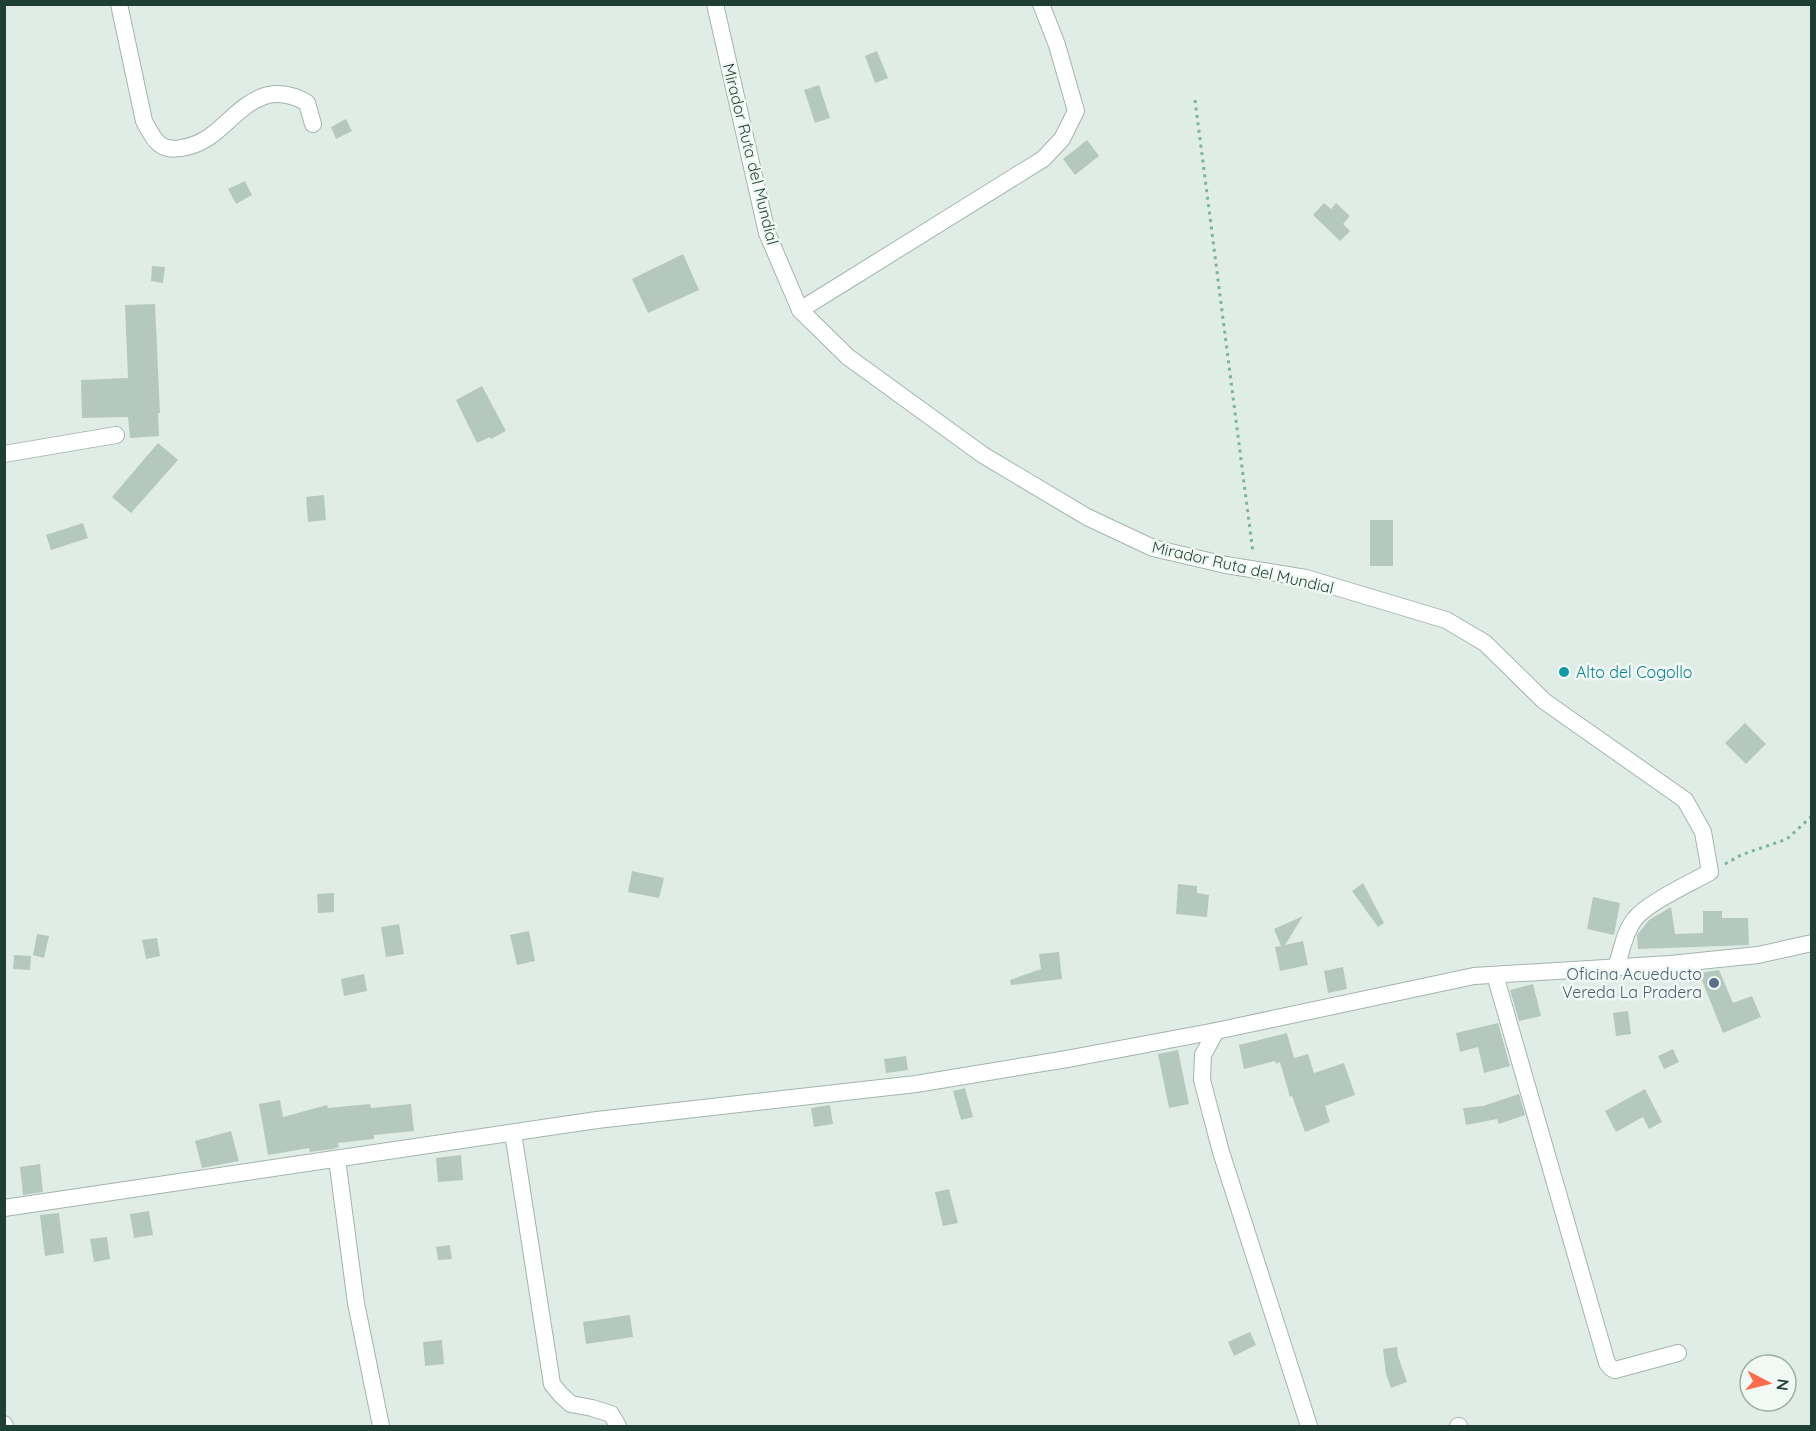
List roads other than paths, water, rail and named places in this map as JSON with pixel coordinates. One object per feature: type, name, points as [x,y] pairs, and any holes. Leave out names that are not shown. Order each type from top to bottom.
[{"type":"street","points":[[119,4],[144,121],[152,136],[161,146],[170,150],[193,147],[211,137],[248,104],[264,96],[296,96],[307,103],[313,124]]},
{"type":"street","name":"Mirador Ruta del Mundial","points":[[715,4],[767,233],[800,310],[848,357],[973,448],[1086,517],[1153,548],[1226,565],[1306,578],[1446,620],[1485,643],[1544,701],[1685,800],[1703,832],[1710,872],[1653,904],[1635,918],[1626,935],[1616,969]]},
{"type":"street","points":[[800,310],[1043,159],[1062,139],[1076,111],[1057,45],[1041,4]]},
{"type":"street","points":[[4,454],[116,435]]},
{"type":"street","points":[[4,1208],[597,1120],[916,1084],[1216,1031],[1474,976],[1616,969],[1758,955],[1812,943]]},
{"type":"street","points":[[1495,975],[1607,1363],[1615,1370],[1678,1353]]},
{"type":"street","points":[[1216,1031],[1203,1055],[1202,1080],[1221,1152],[1310,1426]]},
{"type":"street","points":[[513,1133],[552,1384],[571,1404],[611,1414],[618,1426]]},
{"type":"street","points":[[337,1159],[356,1303],[381,1426]]},
{"type":"place","name":"Alto del Cogollo","points":[[1564,672]]},
{"type":"place","name":"Oficina Acueducto Vereda La Pradera","points":[[1714,983]]}]
